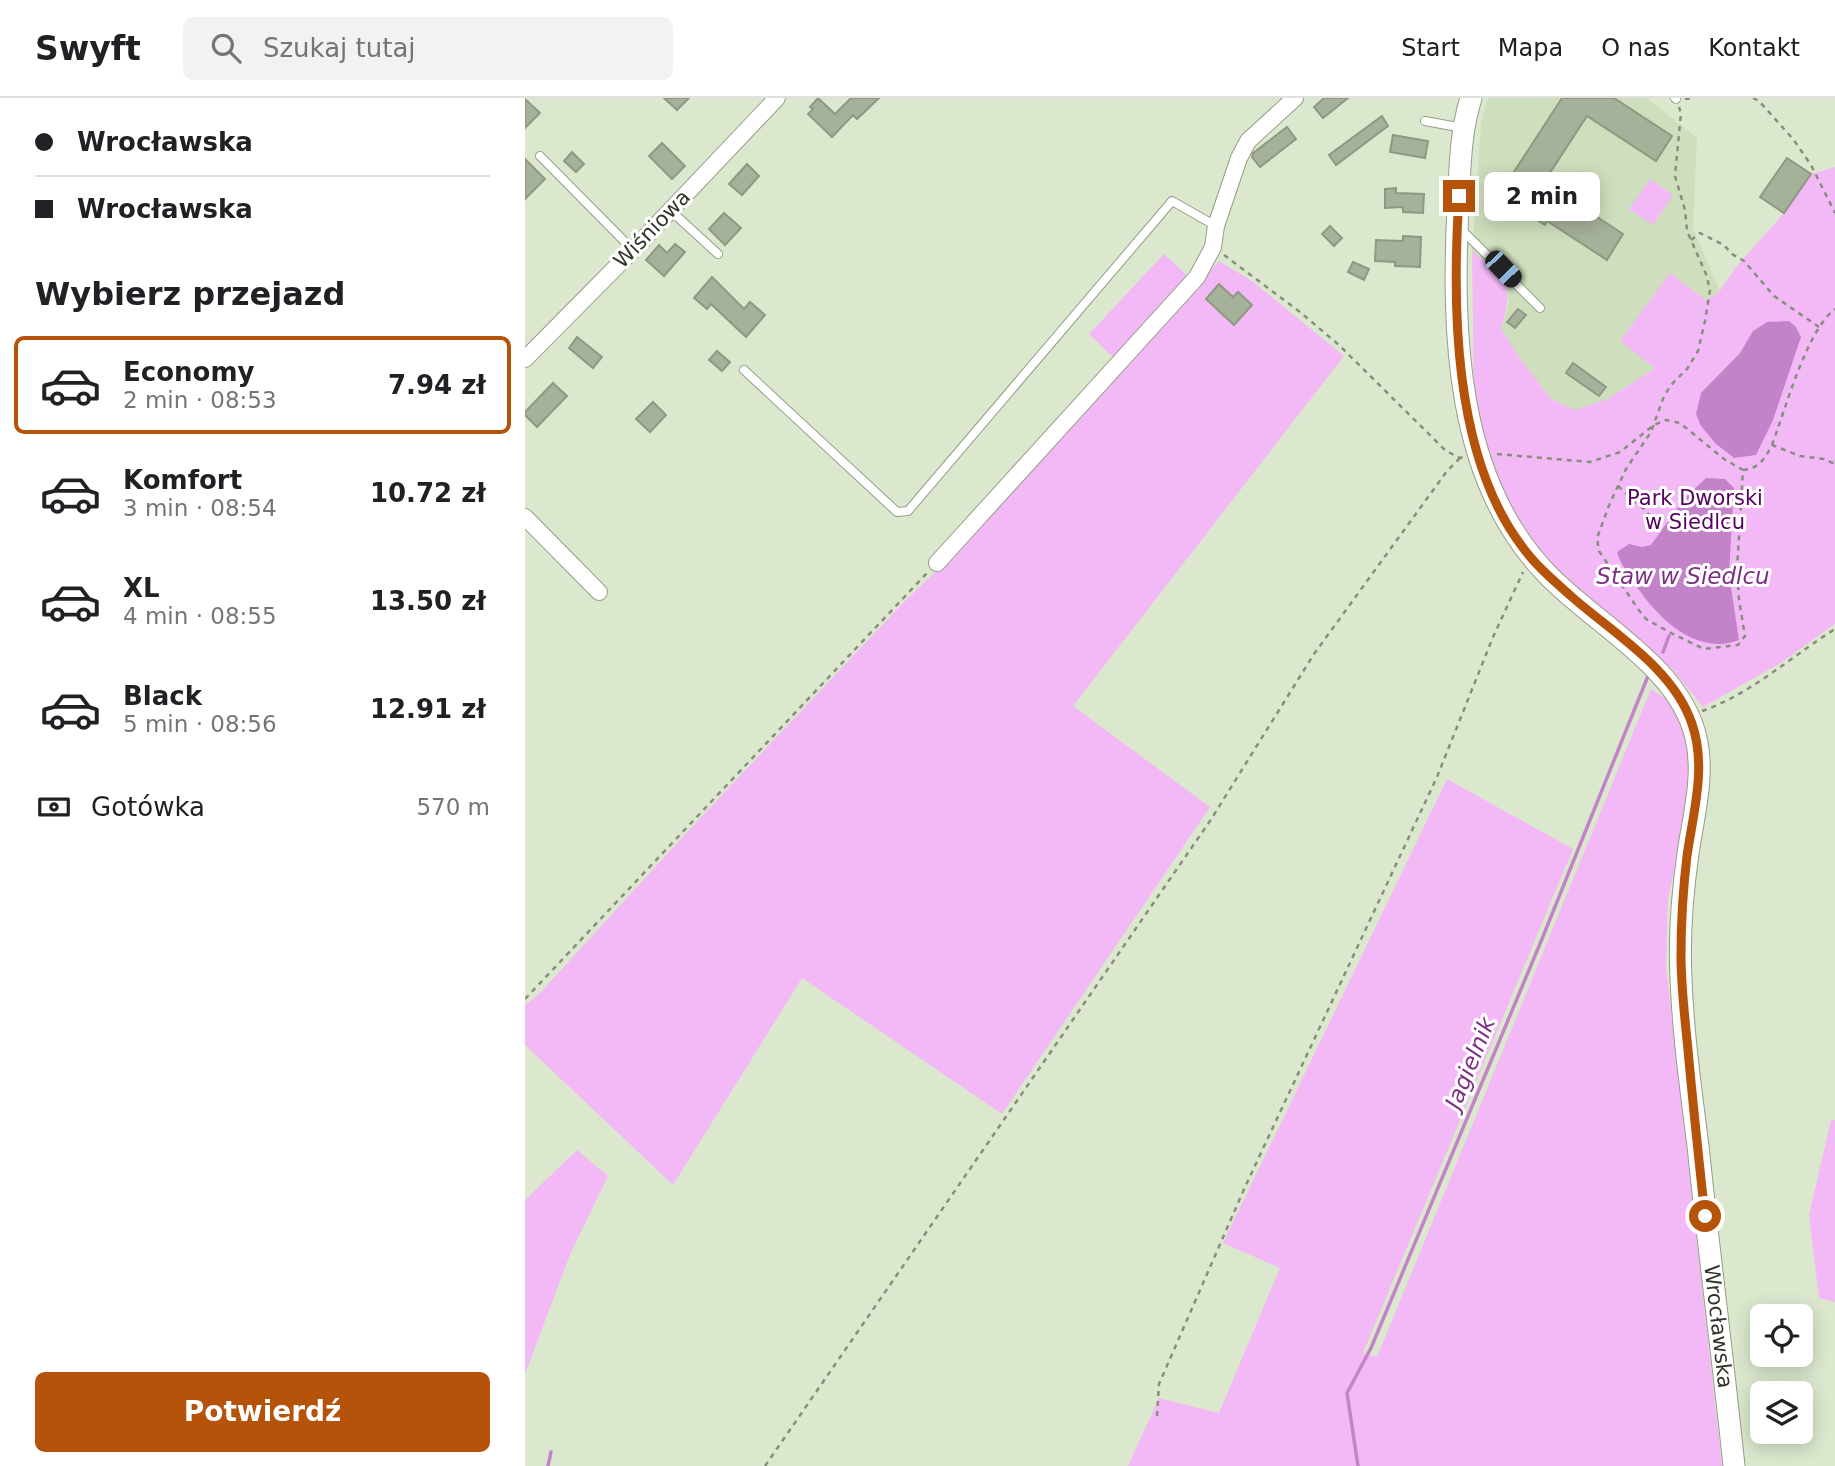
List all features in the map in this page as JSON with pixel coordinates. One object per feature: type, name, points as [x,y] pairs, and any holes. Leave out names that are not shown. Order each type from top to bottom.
[{"type":"street","name":"Wiśniowa","points":[[525,359],[777,98]]},
{"type":"street","points":[[937,563],[1197,277],[1213,247],[1216,226],[1239,158],[1248,141],[1295,98]]},
{"type":"street","name":"Wrocławska","points":[[1471,98],[1463,128],[1456,268],[1459,345],[1469,456],[1521,546],[1548,576],[1649,663],[1677,694],[1689,716],[1698,750],[1699,775],[1683,891],[1681,979],[1734,1466]]},
{"type":"street","points":[[525,517],[599,592]]},
{"type":"lane","points":[[1425,121],[1463,128]]},
{"type":"lane","points":[[540,156],[633,250]]},
{"type":"lane","points":[[744,370],[897,512],[908,511],[1173,201],[1216,226]]},
{"type":"lane","points":[[670,210],[718,254]]},
{"type":"lane","points":[[1457,226],[1540,308]]},
{"type":"path","points":[[1676,98],[1681,113],[1675,176],[1691,240],[1710,290],[1705,321],[1697,351],[1687,369],[1664,396],[1654,425],[1618,486],[1597,538],[1599,551],[1646,618],[1705,649],[1738,645],[1745,636],[1737,569],[1743,470]]},
{"type":"path","points":[[1753,98],[1759,101],[1793,139],[1811,166],[1835,214]]},
{"type":"path","points":[[1691,240],[1700,233],[1724,246],[1744,261],[1774,296],[1819,327]]},
{"type":"path","points":[[1213,247],[1300,312],[1339,345],[1446,451],[1469,456],[1590,462],[1620,452],[1654,425],[1666,420],[1680,423],[1743,470],[1752,470],[1758,466],[1772,445],[1794,384],[1819,327],[1835,309]]},
{"type":"path","points":[[1772,445],[1800,456],[1824,459],[1835,464]]},
{"type":"path","points":[[765,1466],[1210,821],[1314,654],[1447,471],[1469,456]]},
{"type":"path","points":[[1618,486],[1646,511],[1657,527]]},
{"type":"path","points":[[1157,1416],[1159,1384],[1245,1187],[1437,777],[1493,637],[1531,557]]},
{"type":"path","points":[[525,999],[937,563]]},
{"type":"path","points":[[1689,716],[1718,706],[1835,629]]},
{"type":"shaded area","points":[[1488,98],[1647,98],[1697,138],[1693,228],[1720,292],[1706,300],[1656,368],[1608,399],[1575,410],[1551,399],[1519,358],[1501,328],[1509,303],[1503,275],[1472,251],[1481,124]]},
{"type":"green space","name":"Park Dworski w Siedlcu","points":[[1835,167],[1835,624],[1782,662],[1703,707],[1672,669],[1557,576],[1501,499],[1474,403],[1472,251],[1493,268],[1504,283],[1507,301],[1501,328],[1519,357],[1551,399],[1575,410],[1608,399],[1655,368],[1620,341],[1670,273],[1706,300],[1719,292],[1736,267],[1784,213],[1811,174]]},
{"type":"green space","points":[[1650,179],[1673,195],[1653,225],[1629,209]]},
{"type":"green space","points":[[1164,254],[1190,278],[1115,359],[1089,334]]},
{"type":"green space","points":[[1219,261],[1252,281],[1344,356],[1073,706],[1210,807],[1002,1114],[802,978],[673,1185],[525,1045],[525,1005],[540,993],[905,601],[953,555]]},
{"type":"green space","points":[[1651,689],[1671,702],[1687,731],[1692,769],[1689,801],[1668,899],[1666,966],[1722,1466],[1128,1466],[1159,1398],[1219,1413],[1280,1268],[1223,1243],[1447,779],[1573,849],[1363,1353],[1377,1357]]},
{"type":"green space","points":[[1831,1120],[1835,1120],[1835,1302],[1819,1298],[1809,1215]]},
{"type":"green space","points":[[577,1150],[608,1176],[571,1252],[525,1374],[525,1200]]},
{"type":"water","points":[[1789,321],[1801,337],[1773,420],[1756,455],[1734,458],[1716,444],[1701,426],[1696,414],[1701,393],[1740,353],[1753,331],[1767,322]]},
{"type":"water","name":"Staw w Siedlcu","points":[[1706,478],[1725,479],[1734,488],[1729,574],[1739,640],[1722,644],[1691,638],[1664,619],[1642,594],[1617,552],[1629,544],[1642,547],[1651,545],[1684,499]]},
{"type":"building","points":[[664,98],[689,98],[677,110]]},
{"type":"building","points":[[818,98],[835,114],[851,98],[879,98],[857,119],[853,115],[832,137],[808,114]]},
{"type":"building","points":[[1324,98],[1348,98],[1323,118],[1314,107]]},
{"type":"building","points":[[1562,98],[1614,98],[1672,136],[1656,161],[1587,116],[1544,182],[1623,234],[1607,260],[1547,221],[1545,225],[1499,195]]},
{"type":"building","points":[[525,99],[540,113],[525,128]]},
{"type":"building","points":[[1382,116],[1388,126],[1336,165],[1329,155]]},
{"type":"building","points":[[1287,127],[1296,139],[1260,167],[1252,157],[1253,153]]},
{"type":"building","points":[[1393,135],[1428,141],[1425,158],[1390,152]]},
{"type":"building","points":[[662,143],[685,166],[672,179],[649,156]]},
{"type":"building","points":[[572,152],[584,164],[576,172],[564,161]]},
{"type":"building","points":[[1787,158],[1811,174],[1784,213],[1760,197]]},
{"type":"building","points":[[525,159],[545,179],[525,199]]},
{"type":"building","points":[[747,164],[759,176],[742,195],[729,184]]},
{"type":"building","points":[[1396,188],[1396,193],[1424,194],[1423,213],[1403,212],[1403,207],[1385,208],[1385,189]]},
{"type":"building","points":[[724,213],[741,228],[725,245],[709,229]]},
{"type":"building","points":[[1330,226],[1342,238],[1334,246],[1322,234]]},
{"type":"building","points":[[1403,236],[1421,237],[1420,267],[1395,266],[1395,262],[1375,261],[1376,240],[1403,241]]},
{"type":"building","points":[[675,244],[685,252],[664,276],[646,260],[659,245],[667,253]]},
{"type":"building","points":[[1353,262],[1369,269],[1364,280],[1348,272]]},
{"type":"building","points":[[712,277],[744,309],[750,302],[765,315],[746,337],[711,304],[707,309],[694,298]]},
{"type":"building","points":[[1219,284],[1233,297],[1238,292],[1252,305],[1234,325],[1206,299]]},
{"type":"building","points":[[1518,309],[1526,315],[1515,328],[1507,322]]},
{"type":"building","points":[[577,337],[602,357],[593,368],[569,348]]},
{"type":"building","points":[[717,351],[730,362],[722,371],[709,360]]},
{"type":"building","points":[[1573,363],[1606,387],[1599,396],[1566,373]]},
{"type":"building","points":[[553,383],[567,396],[537,427],[525,412]]},
{"type":"building","points":[[653,402],[666,415],[650,432],[636,419]]},
{"type":"waterway","name":"Jagielnik","points":[[1663,652],[1669,636]]},
{"type":"waterway","name":"Jagielnik","points":[[1358,1466],[1347,1393],[1371,1348],[1542,939],[1648,676]]},
{"type":"waterway","points":[[548,1466],[551,1452]]},
{"type":"route","points":[[1459,196],[1456,268],[1461,367],[1473,433],[1494,497],[1521,546],[1548,576],[1649,663],[1669,684],[1689,716],[1696,738],[1699,775],[1683,891],[1681,979],[1705,1216]]}]
